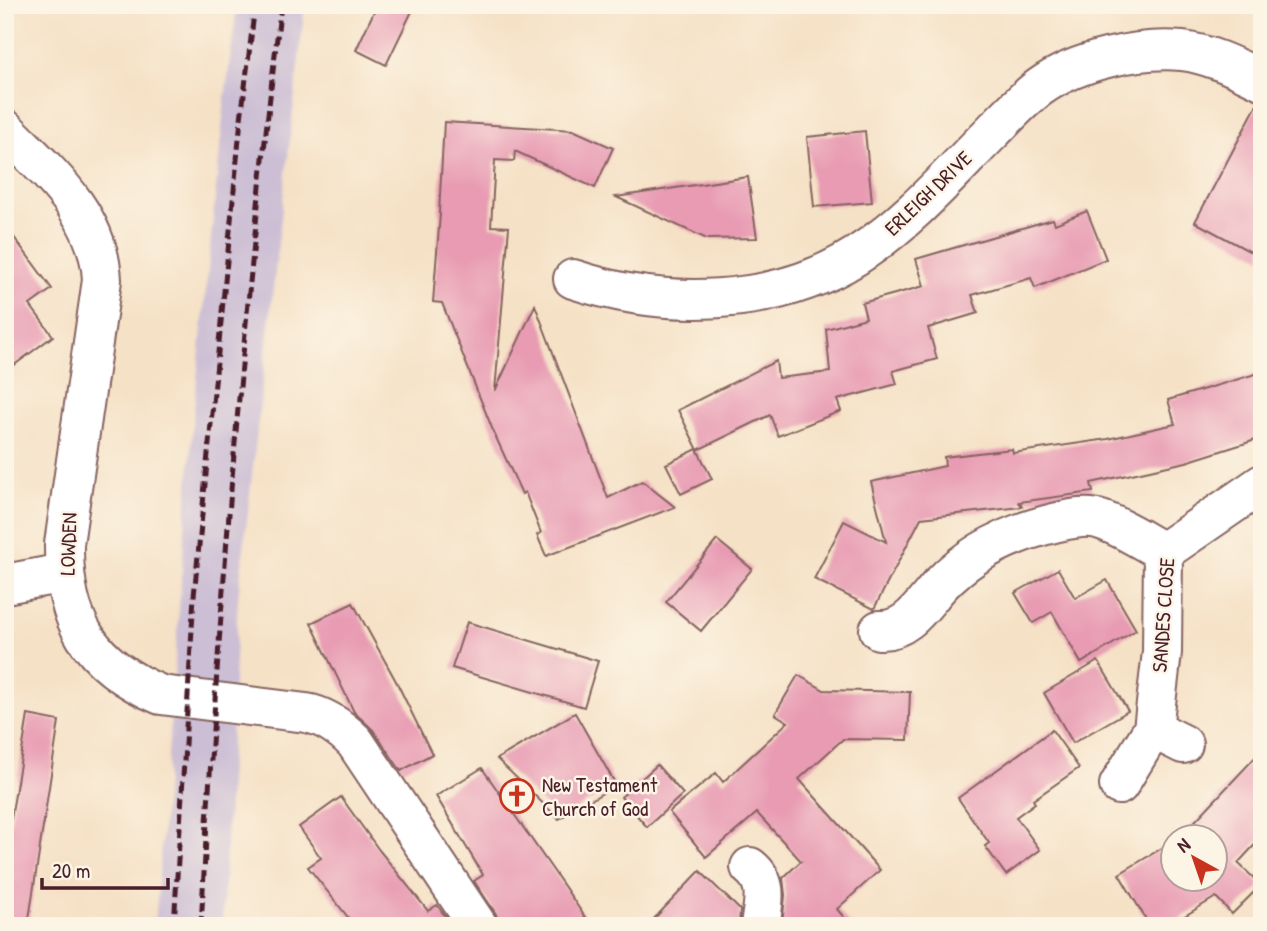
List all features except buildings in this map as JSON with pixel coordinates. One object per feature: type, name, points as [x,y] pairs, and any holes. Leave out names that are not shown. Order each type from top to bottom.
[{"type":"street","name":"ERLEIGH DRIVE","points":[[573,279],[629,293],[687,298],[742,296],[788,286],[834,269],[878,241],[1030,95],[1061,75],[1125,54],[1182,51],[1222,62],[1262,80]]},
{"type":"street","name":"LOWDEN","points":[[5,129],[73,202],[93,234],[102,264],[102,280],[64,544],[64,573],[72,612],[82,633],[111,666],[144,688],[161,695],[316,715],[337,726],[348,735],[478,926]]},
{"type":"street","name":"SANDES CLOSE","points":[[1119,785],[1168,737],[1163,645],[1163,552],[1262,484]]},
{"type":"street","points":[[879,630],[894,628],[914,615],[952,572],[973,557],[1010,536],[1035,527],[1067,520],[1097,519],[1163,552]]},
{"type":"street","points":[[5,584],[64,573]]},
{"type":"street","points":[[750,867],[763,884],[760,926]]},
{"type":"shaded area","points":[[237,5],[305,5],[238,599],[222,926],[155,926],[194,409]]},
{"type":"railway","points":[[174,926],[194,596],[241,119],[255,5]]},
{"type":"railway","points":[[201,926],[233,465],[281,5]]},
{"type":"place","name":"New Testament Church of God","points":[[517,796]]}]
